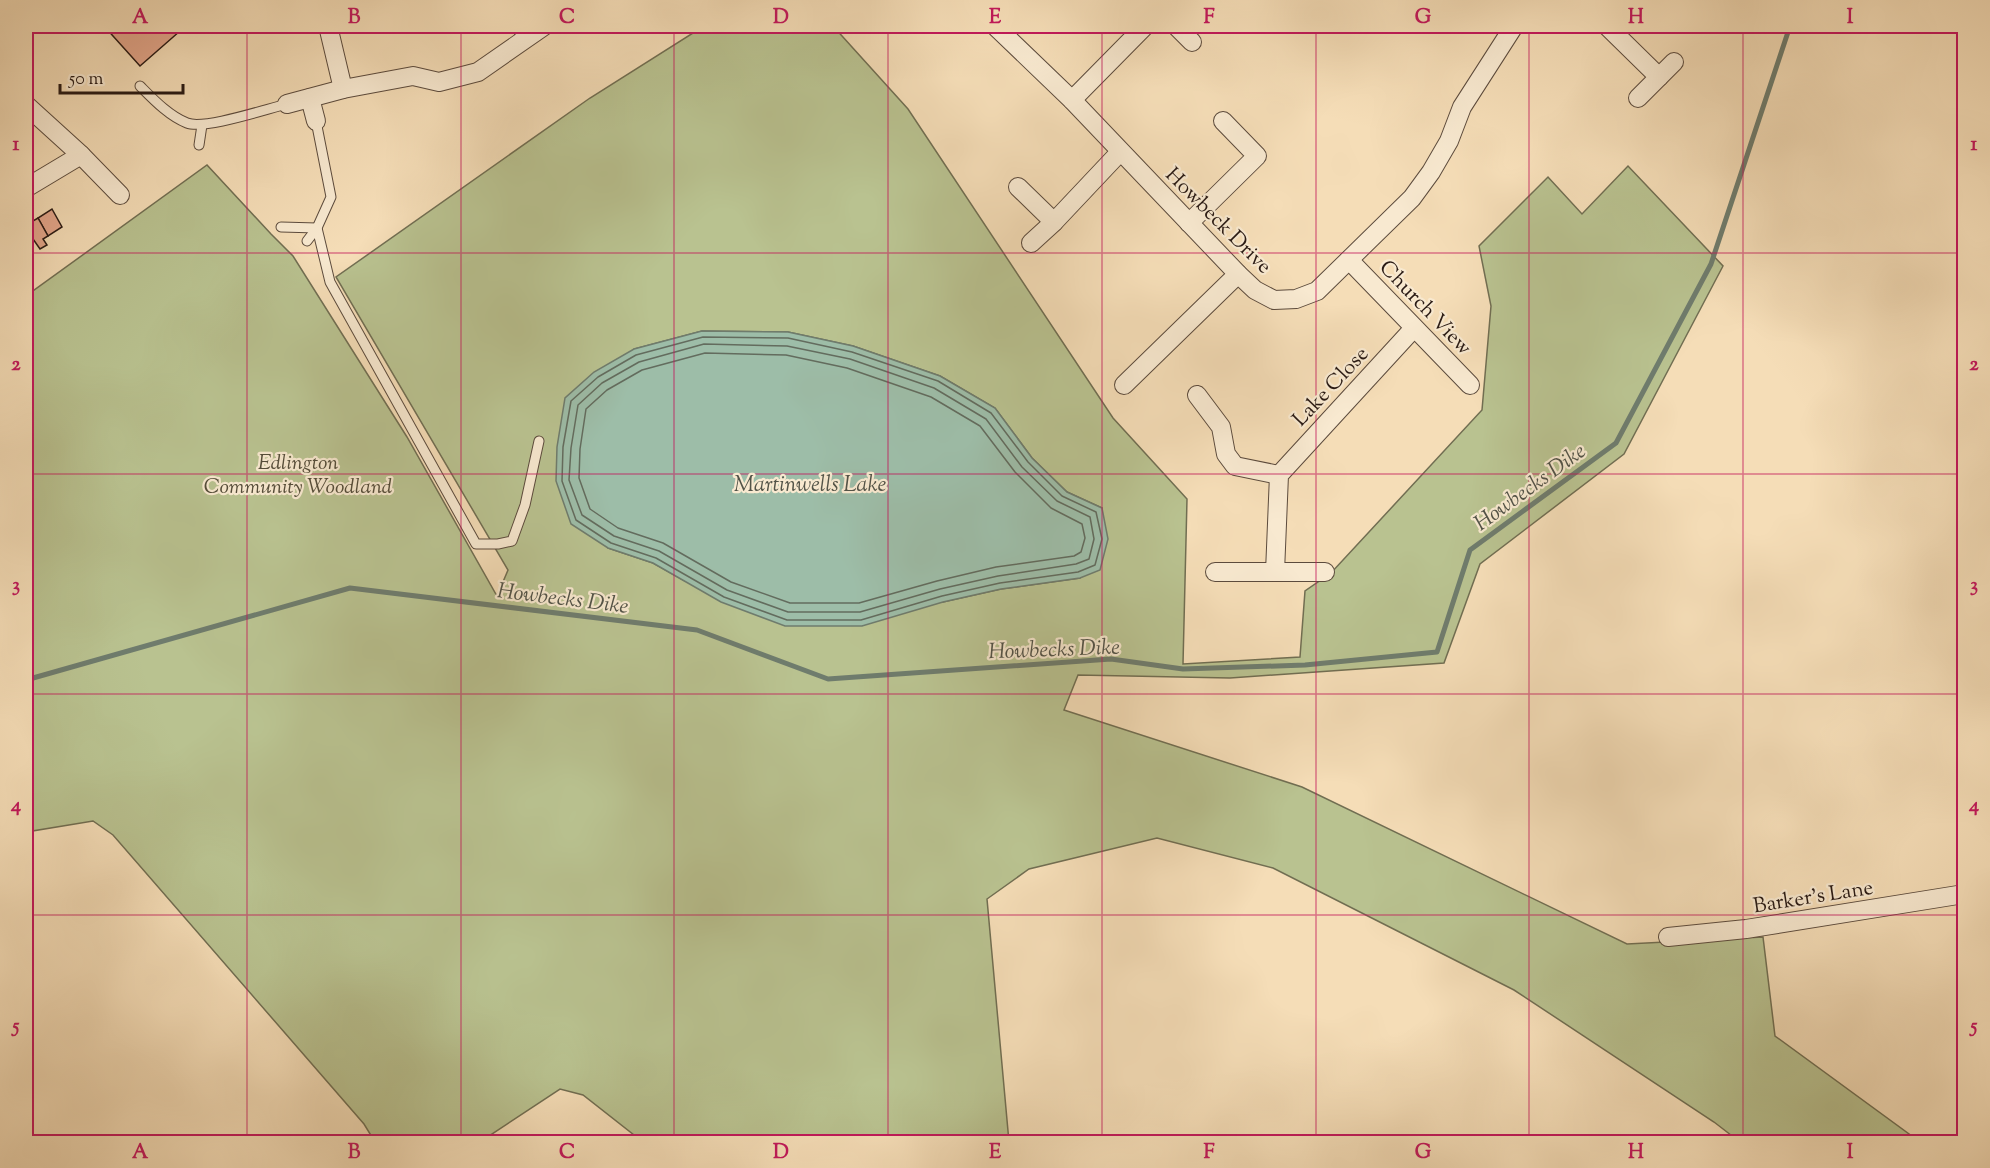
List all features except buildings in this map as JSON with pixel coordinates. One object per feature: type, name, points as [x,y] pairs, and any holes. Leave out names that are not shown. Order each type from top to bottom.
[{"type":"street","points":[[328,26],[343,89]]},
{"type":"street","points":[[287,104],[343,89],[413,76],[439,82],[478,72],[519,31],[544,26]]},
{"type":"street","name":"Howbeck Drive","points":[[995,26],[1072,100],[1238,274],[1255,290],[1274,300],[1296,299],[1317,291],[1412,198],[1449,141],[1462,107],[1511,27]]},
{"type":"street","points":[[1072,100],[1144,26]]},
{"type":"street","points":[[1176,26],[1192,42]]},
{"type":"street","points":[[1607,26],[1659,77]]},
{"type":"street","points":[[1638,98],[1674,62]]},
{"type":"street","points":[[310,98],[316,121]]},
{"type":"street","points":[[26,105],[81,155],[120,195]]},
{"type":"street","points":[[1189,223],[1257,156],[1223,121]]},
{"type":"street","points":[[1031,243],[1120,152]]},
{"type":"street","points":[[26,188],[81,155]]},
{"type":"street","points":[[1018,187],[1054,222]]},
{"type":"street","name":"Church View","points":[[1349,260],[1470,385]]},
{"type":"street","points":[[1124,385],[1238,274]]},
{"type":"street","name":"Lake Close","points":[[1279,475],[1414,328]]},
{"type":"street","points":[[1197,396],[1221,427],[1226,454],[1235,466],[1279,475],[1275,572]]},
{"type":"street","points":[[1215,572],[1325,572]]},
{"type":"street","name":"Barker's Lane","points":[[1668,937],[1746,929],[1965,894]]},
{"type":"lane","points":[[140,86],[159,105],[188,123],[202,125],[287,104]]},
{"type":"lane","points":[[307,241],[317,228],[331,197],[316,121]]},
{"type":"lane","points":[[199,145],[202,125]]},
{"type":"lane","points":[[280,227],[317,228]]},
{"type":"lane","points":[[317,228],[330,282],[476,544],[498,544],[512,541],[525,505],[539,441]]},
{"type":"green space","name":"Edlington Community Woodland","points":[[704,26],[833,26],[908,109],[1113,418],[1187,499],[1183,664],[1300,657],[1305,591],[1331,573],[1482,410],[1491,306],[1479,246],[1548,177],[1582,214],[1628,166],[1723,266],[1624,454],[1480,564],[1444,663],[1230,678],[1078,675],[1064,710],[1302,787],[1627,944],[1763,937],[1775,1036],[1920,1142],[1740,1142],[1714,1122],[1514,990],[1273,868],[1157,838],[1029,869],[987,899],[1009,1142],[643,1142],[583,1095],[560,1089],[480,1142],[375,1142],[364,1124],[113,835],[93,821],[26,832],[26,296],[207,165],[293,256],[407,437],[497,596],[508,570],[336,277],[590,98]],"holes":[[[702,331],[788,332],[853,346],[940,376],[995,408],[1032,458],[1067,492],[1102,508],[1080,578],[1001,589],[943,602],[685,581],[653,563],[608,548],[634,349]]]},
{"type":"water","name":"Martinwells Lake","points":[[702,331],[788,332],[853,346],[940,376],[995,408],[1032,458],[1067,492],[1102,508],[1108,539],[1100,570],[1080,578],[1001,589],[943,602],[862,626],[785,626],[721,602],[653,563],[608,548],[571,524],[556,481],[557,447],[565,398],[594,372],[634,349]]},
{"type":"waterway","name":"Howbecks Dike","points":[[26,680],[350,588],[697,630],[828,679],[1111,659],[1183,669],[1305,665],[1437,652],[1470,550],[1616,443],[1711,264],[1790,26]]}]
